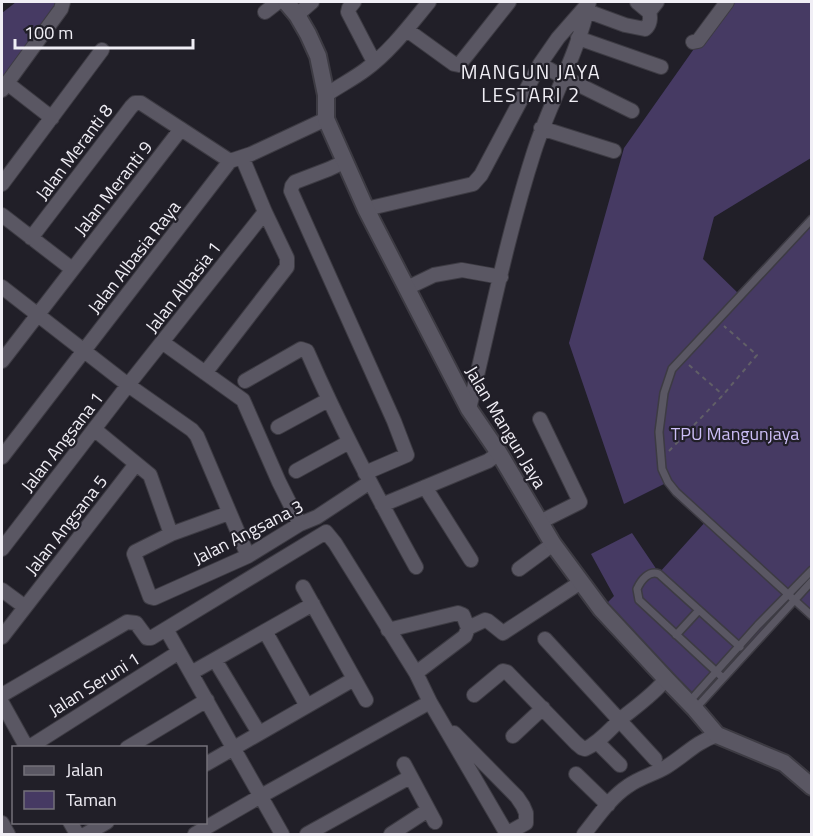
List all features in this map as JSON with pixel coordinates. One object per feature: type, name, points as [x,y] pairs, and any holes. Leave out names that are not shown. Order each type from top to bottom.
[{"type":"street","points":[[52,118],[4,87],[62,9],[63,2]]},
{"type":"street","points":[[265,12],[278,2]]},
{"type":"street","points":[[292,8],[312,2]]},
{"type":"street","points":[[354,2],[348,12],[374,62]]},
{"type":"street","points":[[326,95],[374,62],[407,30],[429,2]]},
{"type":"street","points":[[407,30],[454,64],[459,65],[509,2]]},
{"type":"street","points":[[588,5],[625,25],[645,29],[648,27],[653,7],[638,2]]},
{"type":"street","points":[[693,42],[698,41],[727,2]]},
{"type":"street","points":[[470,409],[520,193],[541,128],[578,38],[588,5]]},
{"type":"street","points":[[366,209],[473,184],[481,175],[540,64],[558,38],[588,5]]},
{"type":"street","name":"Jalan Mangun Jaya","points":[[292,8],[318,56],[326,95],[326,119],[366,209],[470,409],[553,544],[601,609],[717,735],[784,763],[812,787]]},
{"type":"street","points":[[578,38],[662,67]]},
{"type":"street","points":[[2,184],[102,50]]},
{"type":"street","points":[[540,64],[632,111]]},
{"type":"street","name":"Jalan Meranti 8","points":[[31,238],[135,103],[141,103],[181,129]]},
{"type":"street","name":"Jalan Albasia Raya","points":[[2,457],[236,159],[326,119]]},
{"type":"street","points":[[541,128],[614,151]]},
{"type":"street","points":[[181,129],[236,159],[287,258],[287,267],[205,373]]},
{"type":"street","name":"Jalan Meranti 9","points":[[2,359],[181,129]]},
{"type":"street","name":"Jalan Angsana 3","points":[[171,534],[137,550],[134,554],[150,597],[154,598],[248,556],[300,524],[317,517],[367,478],[407,455],[291,191],[295,182],[344,162]]},
{"type":"street","name":"Jalan Albasia 1","points":[[128,385],[265,212]]},
{"type":"street","points":[[2,215],[72,269]]},
{"type":"street","points":[[407,288],[434,274],[462,270],[501,277]]},
{"type":"street","points":[[2,287],[128,385],[192,430],[197,436],[248,556]]},
{"type":"street","points":[[162,342],[243,399],[300,524]]},
{"type":"street","points":[[244,381],[301,349],[307,351],[328,400],[367,478],[416,567]]},
{"type":"street","name":"Jalan Angsana 1","points":[[2,549],[128,385]]},
{"type":"street","points":[[278,427],[328,400]]},
{"type":"street","points":[[540,419],[580,502],[540,522]]},
{"type":"street","points":[[94,429],[150,476],[171,534],[229,513]]},
{"type":"street","points":[[296,471],[349,442]]},
{"type":"street","points":[[382,505],[488,461],[499,453]]},
{"type":"street","name":"Jalan Angsana 5","points":[[2,637],[136,464]]},
{"type":"street","points":[[425,487],[471,560]]},
{"type":"street","points":[[2,695],[127,622],[135,623],[147,638],[152,638],[326,532],[416,673],[429,702],[507,834],[529,829],[526,813],[517,797],[440,719]]},
{"type":"street","points":[[519,569],[553,544]]},
{"type":"street","points":[[468,628],[485,620],[503,633],[581,582]]},
{"type":"street","points":[[303,587],[366,700]]},
{"type":"street","points":[[2,590],[25,608]]},
{"type":"street","points":[[191,673],[313,604]]},
{"type":"street","points":[[388,630],[458,613],[463,615],[468,628],[465,636],[416,673]]},
{"type":"street","points":[[166,629],[282,834]]},
{"type":"street","points":[[265,632],[307,706]]},
{"type":"street","points":[[545,639],[656,759]]},
{"type":"street","name":"Jalan Seruni 1","points":[[30,746],[179,652]]},
{"type":"street","points":[[215,660],[260,733]]},
{"type":"street","points":[[474,695],[503,671],[507,672],[585,749],[597,742],[666,679]]},
{"type":"street","points":[[207,763],[354,678]]},
{"type":"street","points":[[129,746],[207,700]]},
{"type":"street","points":[[195,834],[429,702]]},
{"type":"street","points":[[2,703],[27,746]]},
{"type":"street","points":[[513,736],[543,708]]},
{"type":"street","points":[[584,834],[608,805],[630,784],[666,767],[704,739],[717,735]]},
{"type":"street","points":[[597,742],[620,765]]},
{"type":"street","points":[[307,834],[407,771],[431,816],[391,834]]},
{"type":"street","points":[[576,774],[608,805]]},
{"type":"street","points":[[2,823],[8,834]]},
{"type":"street","points":[[86,834],[104,824]]},
{"type":"lane","points":[[812,219],[672,369],[664,393],[659,432],[662,469],[676,492],[812,616]]},
{"type":"lane","points":[[692,706],[723,678],[812,570]]},
{"type":"lane","points":[[723,678],[639,600],[637,589],[653,572],[659,574],[740,646]]},
{"type":"lane","points":[[692,706],[717,672],[758,626],[812,582]]},
{"type":"lane","points":[[676,635],[699,610]]},
{"type":"path","points":[[661,459],[723,395],[757,355],[717,320]]},
{"type":"path","points":[[682,358],[723,395]]},
{"type":"green space","points":[[16,2],[63,2],[2,90],[2,13]]},
{"type":"green space","name":"TPU Mangunjaya","points":[[727,2],[811,2],[811,158],[714,217],[703,259],[741,296],[811,219],[811,615],[795,600],[695,709],[601,609],[614,596],[591,554],[632,533],[659,573],[707,520],[668,482],[624,504],[569,343],[624,148]]},
{"type":"district","name":"MANGUN JAYA LESTARI 2","points":[[531,82]]}]
